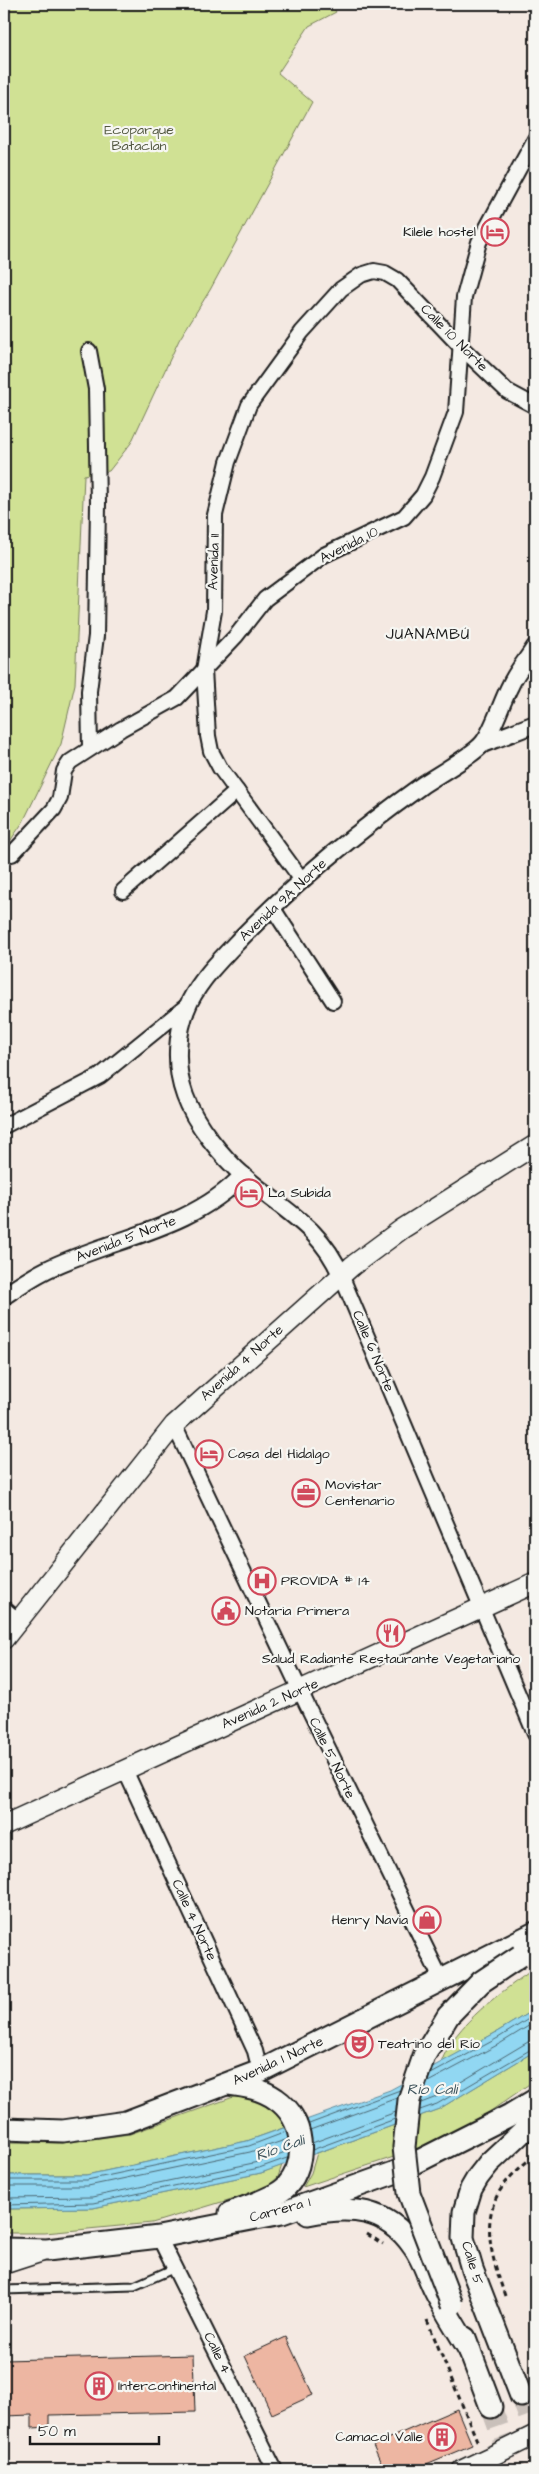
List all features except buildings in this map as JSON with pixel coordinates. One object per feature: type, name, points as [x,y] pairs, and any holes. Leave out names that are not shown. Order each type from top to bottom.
[{"type":"main road","name":"Avenida 4 Norte","points":[[4,1640],[10,1615],[174,1424],[341,1275],[402,1229],[535,1145]]},
{"type":"main road","name":"Avenida 2 Norte","points":[[4,1825],[535,1583]]},
{"type":"main road","name":"Avenida 1 Norte","points":[[4,2130],[63,2130],[126,2122],[245,2080],[535,1934]]},
{"type":"main road","points":[[492,2407],[409,2193],[404,2147],[409,2100],[424,2056],[448,2016],[481,1982],[528,1951]]},
{"type":"main road","points":[[159,2237],[247,2207],[285,2188],[294,2174],[300,2158],[297,2126],[289,2111],[277,2099],[245,2080]]},
{"type":"main road","name":"Carrera 1","points":[[4,2249],[47,2250],[159,2237],[282,2212],[399,2171],[510,2115],[535,2100]]},
{"type":"main road","name":"Calle 5","points":[[521,2396],[472,2269],[463,2238],[464,2212],[471,2189],[483,2170],[535,2120]]},
{"type":"main road","points":[[159,2237],[255,2224],[334,2209],[362,2210],[377,2215],[392,2223],[413,2246],[436,2292],[470,2350]]},
{"type":"main road","points":[[4,2264],[47,2250]]},
{"type":"main road","points":[[462,2470],[535,2435]]},
{"type":"street","name":"Avenida 10","points":[[12,854],[54,809],[60,798],[64,771],[70,762],[90,748],[177,698],[236,636],[265,599],[324,555],[404,517],[423,495],[432,477],[456,412],[464,297],[479,242],[535,139]]},
{"type":"street","name":"Calle 10 Norte","points":[[374,272],[385,273],[397,280],[461,347],[507,391],[535,406]]},
{"type":"street","name":"Avenida 11","points":[[302,880],[237,791],[211,751],[208,736],[204,670],[214,611],[215,515],[228,462],[249,405],[302,332],[341,289],[361,275],[374,272]]},
{"type":"street","points":[[89,351],[96,389],[98,504],[96,636],[89,692],[90,748]]},
{"type":"street","points":[[483,744],[511,683],[535,647]]},
{"type":"street","name":"Avenida 9A Norte","points":[[4,1126],[100,1076],[189,1004],[209,973],[272,907],[383,814],[483,744],[535,724]]},
{"type":"street","points":[[123,891],[237,791]]},
{"type":"street","points":[[272,907],[333,1001]]},
{"type":"street","name":"Calle 6 Norte","points":[[189,1004],[178,1039],[177,1057],[184,1095],[193,1114],[208,1136],[243,1175],[308,1227],[328,1248],[535,1734]]},
{"type":"street","name":"Avenida 5 Norte","points":[[4,1296],[46,1270],[200,1210],[226,1193],[243,1175]]},
{"type":"street","name":"Calle 5 Norte","points":[[174,1424],[300,1690],[442,1981]]},
{"type":"street","name":"Calle 4 Norte","points":[[125,1770],[255,2051],[245,2080]]},
{"type":"street","name":"Calle 4","points":[[159,2237],[275,2470]]},
{"type":"lane","points":[[4,2290],[134,2286],[175,2268]]},
{"type":"path","points":[[506,2300],[489,2246],[488,2227],[494,2200],[506,2181],[535,2154]]},
{"type":"path","points":[[365,2232],[385,2245]]},
{"type":"path","points":[[424,2313],[487,2458]]},
{"type":"green space","name":"Ecoparque Bataclan","points":[[4,4],[331,4],[336,12],[309,26],[278,73],[312,102],[210,290],[179,340],[131,443],[109,471],[84,475],[75,684],[61,744],[23,822],[4,850]]},
{"type":"green space","points":[[535,1968],[535,2009],[441,2063],[447,2049],[468,2022],[495,1998]]},
{"type":"green space","points":[[535,2051],[535,2080],[485,2115],[427,2146],[303,2187],[311,2173],[317,2153],[439,2109]]},
{"type":"green space","points":[[239,2095],[267,2106],[277,2114],[286,2127],[247,2141],[86,2175],[4,2175],[4,2142],[62,2143],[130,2134]]},
{"type":"green space","points":[[282,2165],[278,2177],[265,2189],[152,2223],[45,2233],[4,2233],[4,2209],[93,2208],[261,2173]]},
{"type":"water","name":"Rio Cali","points":[[535,2009],[535,2051],[439,2109],[261,2173],[93,2208],[4,2209],[4,2175],[86,2175],[247,2141],[390,2090]]},
{"type":"tunnel","points":[[521,2396],[535,2433]]},
{"type":"tunnel","points":[[491,2407],[514,2470]]},
{"type":"place","name":"Kilele hostel","points":[[495,232]]},
{"type":"place","name":"La Subida","points":[[249,1193]]},
{"type":"place","name":"Casa del Hidalgo","points":[[209,1454]]},
{"type":"place","name":"Movistar Centenario","points":[[306,1493]]},
{"type":"place","name":"PROVIDA # 14","points":[[262,1581]]},
{"type":"place","name":"Notaria Primera","points":[[226,1611]]},
{"type":"place","name":"Salud Radiante Restaurante Vegetariano","points":[[391,1633]]},
{"type":"place","name":"Henry Navia","points":[[427,1920]]},
{"type":"place","name":"Teatrino del Río","points":[[359,2044]]},
{"type":"place","name":"Intercontinental","points":[[99,2386]]},
{"type":"place","name":"Camacol Valle","points":[[442,2437]]},
{"type":"district","name":"JUANAMBÚ","points":[[428,634]]},
{"type":"water label","name":"Río Cali","points":[[280,2148]]}]
